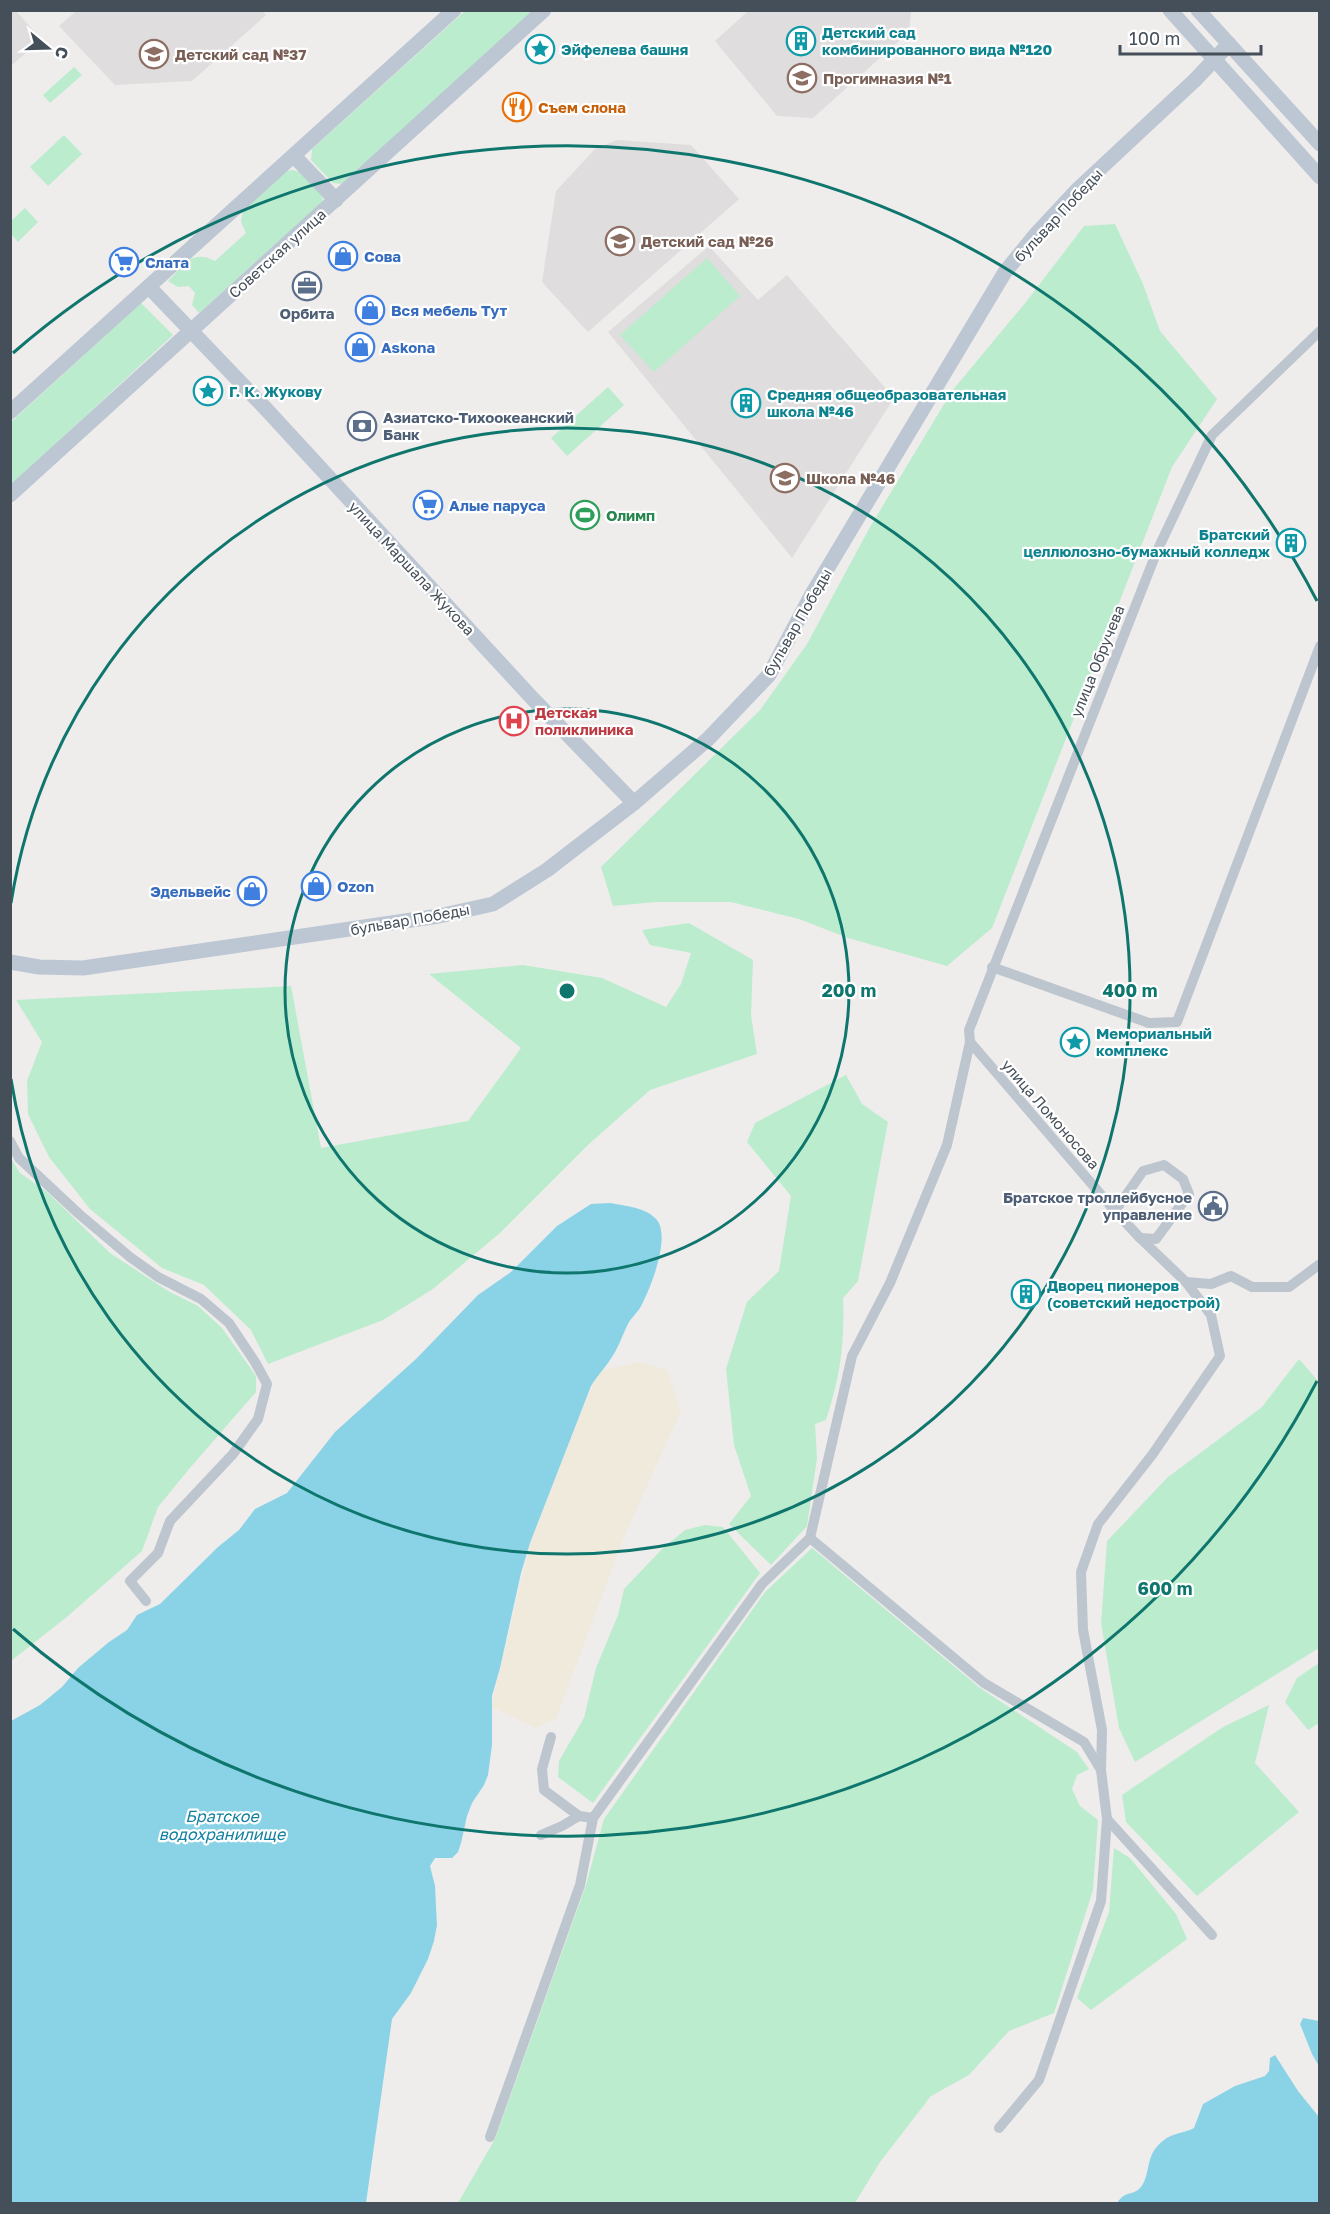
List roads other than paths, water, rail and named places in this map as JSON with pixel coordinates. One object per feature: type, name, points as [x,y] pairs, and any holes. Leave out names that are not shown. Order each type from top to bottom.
[{"type":"street","points":[[10,412],[454,10]]},
{"type":"street","name":"Советская улица","points":[[10,495],[544,10]]},
{"type":"street","points":[[1170,10],[1320,177]]},
{"type":"street","points":[[1198,10],[1320,144]]},
{"type":"street","name":"бульвар Победы","points":[[10,962],[39,967],[83,968],[439,916],[493,904],[547,870],[634,803],[708,739],[769,675],[812,594],[1005,272],[1076,191],[1195,80],[1229,44]]},
{"type":"street","points":[[294,156],[336,200]]},
{"type":"street","name":"улица Маршала Жукова","points":[[150,287],[532,698],[634,803]]},
{"type":"street","name":"улица Обручева","points":[[810,1538],[852,1356],[890,1283],[947,1145],[970,1042],[969,1030],[1157,551],[1212,435],[1320,332]]},
{"type":"street","points":[[992,967],[1149,1023],[1177,1022],[1320,646]]},
{"type":"street","name":"улица Ломоносова","points":[[970,1042],[1115,1211],[1186,1282],[1212,1315],[1220,1356],[1152,1455],[1098,1524],[1081,1572],[1083,1630],[1102,1730],[1101,1770],[1107,1820],[1101,1901],[1039,2080],[999,2128]]},
{"type":"street","points":[[10,1142],[19,1158],[79,1215],[130,1257],[158,1277],[201,1299],[229,1323],[267,1384],[258,1419],[233,1454],[170,1521],[158,1553],[130,1581],[146,1601]]},
{"type":"street","points":[[1115,1211],[1143,1171],[1164,1165],[1183,1179],[1189,1194],[1175,1216],[1156,1239],[1140,1238]]},
{"type":"street","points":[[1186,1282],[1211,1284],[1231,1276],[1252,1287],[1289,1287],[1320,1264]]},
{"type":"street","points":[[490,2137],[580,1885],[593,1818],[762,1584],[810,1538],[984,1683],[1084,1742],[1101,1770]]},
{"type":"street","points":[[551,1737],[542,1769],[543,1790],[579,1816],[593,1818]]},
{"type":"street","points":[[541,1834],[579,1816]]},
{"type":"street","points":[[1107,1820],[1212,1935]]},
{"type":"water","name":"Братское водохранилище","points":[[610,1203],[647,1212],[657,1220],[661,1228],[662,1239],[658,1264],[640,1308],[628,1323],[613,1356],[591,1386],[530,1543],[492,1696],[492,1745],[488,1775],[472,1803],[458,1852],[452,1858],[435,1858],[430,1866],[435,1886],[437,1925],[434,1941],[411,1993],[392,2019],[366,2203],[11,2203],[11,1721],[40,1705],[62,1687],[78,1668],[127,1630],[137,1615],[160,1604],[218,1547],[239,1530],[255,1509],[287,1493],[335,1432],[416,1359],[478,1295],[511,1272],[557,1226],[591,1204]]},
{"type":"water","points":[[1303,2018],[1319,2021],[1319,2066],[1300,2024]]},
{"type":"water","points":[[1275,2055],[1298,2091],[1319,2117],[1319,2203],[1117,2203],[1123,2196],[1136,2191],[1143,2184],[1150,2159],[1157,2146],[1171,2136],[1194,2128],[1203,2104],[1235,2086],[1265,2076],[1269,2071],[1270,2058]]},
{"type":"place","name":"Детский сад комбинированного вида №120","points":[[801,41]]},
{"type":"place","name":"Эйфелева башня","points":[[540,49]]},
{"type":"place","name":"Детский сад №37","points":[[154,54]]},
{"type":"place","name":"Прогимназия №1","points":[[802,78]]},
{"type":"place","name":"Съем слона","points":[[517,107]]},
{"type":"place","name":"Детский сад №26","points":[[620,241]]},
{"type":"place","name":"Сова","points":[[343,256]]},
{"type":"place","name":"Слата","points":[[124,262]]},
{"type":"place","name":"Орбита","points":[[307,286]]},
{"type":"place","name":"Вся мебель Тут","points":[[370,310]]},
{"type":"place","name":"Askona","points":[[360,347]]},
{"type":"place","name":"Г. К. Жукову","points":[[208,391]]},
{"type":"place","name":"Средняя общеобразовательная школа №46","points":[[746,403]]},
{"type":"place","name":"Азиатско-Тихоокеанский Банк","points":[[362,426]]},
{"type":"place","name":"Школа №46","points":[[785,478]]},
{"type":"place","name":"Алые паруса","points":[[428,505]]},
{"type":"place","name":"Олимп","points":[[585,515]]},
{"type":"place","name":"Братский целлюлозно-бумажный колледж","points":[[1291,543]]},
{"type":"place","name":"Детская поликлиника","points":[[514,721]]},
{"type":"place","name":"Ozon","points":[[316,886]]},
{"type":"place","name":"Эдельвейс","points":[[252,891]]},
{"type":"place","name":"Мемориальный комплекс","points":[[1075,1042]]},
{"type":"place","name":"Братское троллейбусное управление","points":[[1213,1206]]},
{"type":"place","name":"Дворец пионеров (советский недострой)","points":[[1026,1294]]}]
